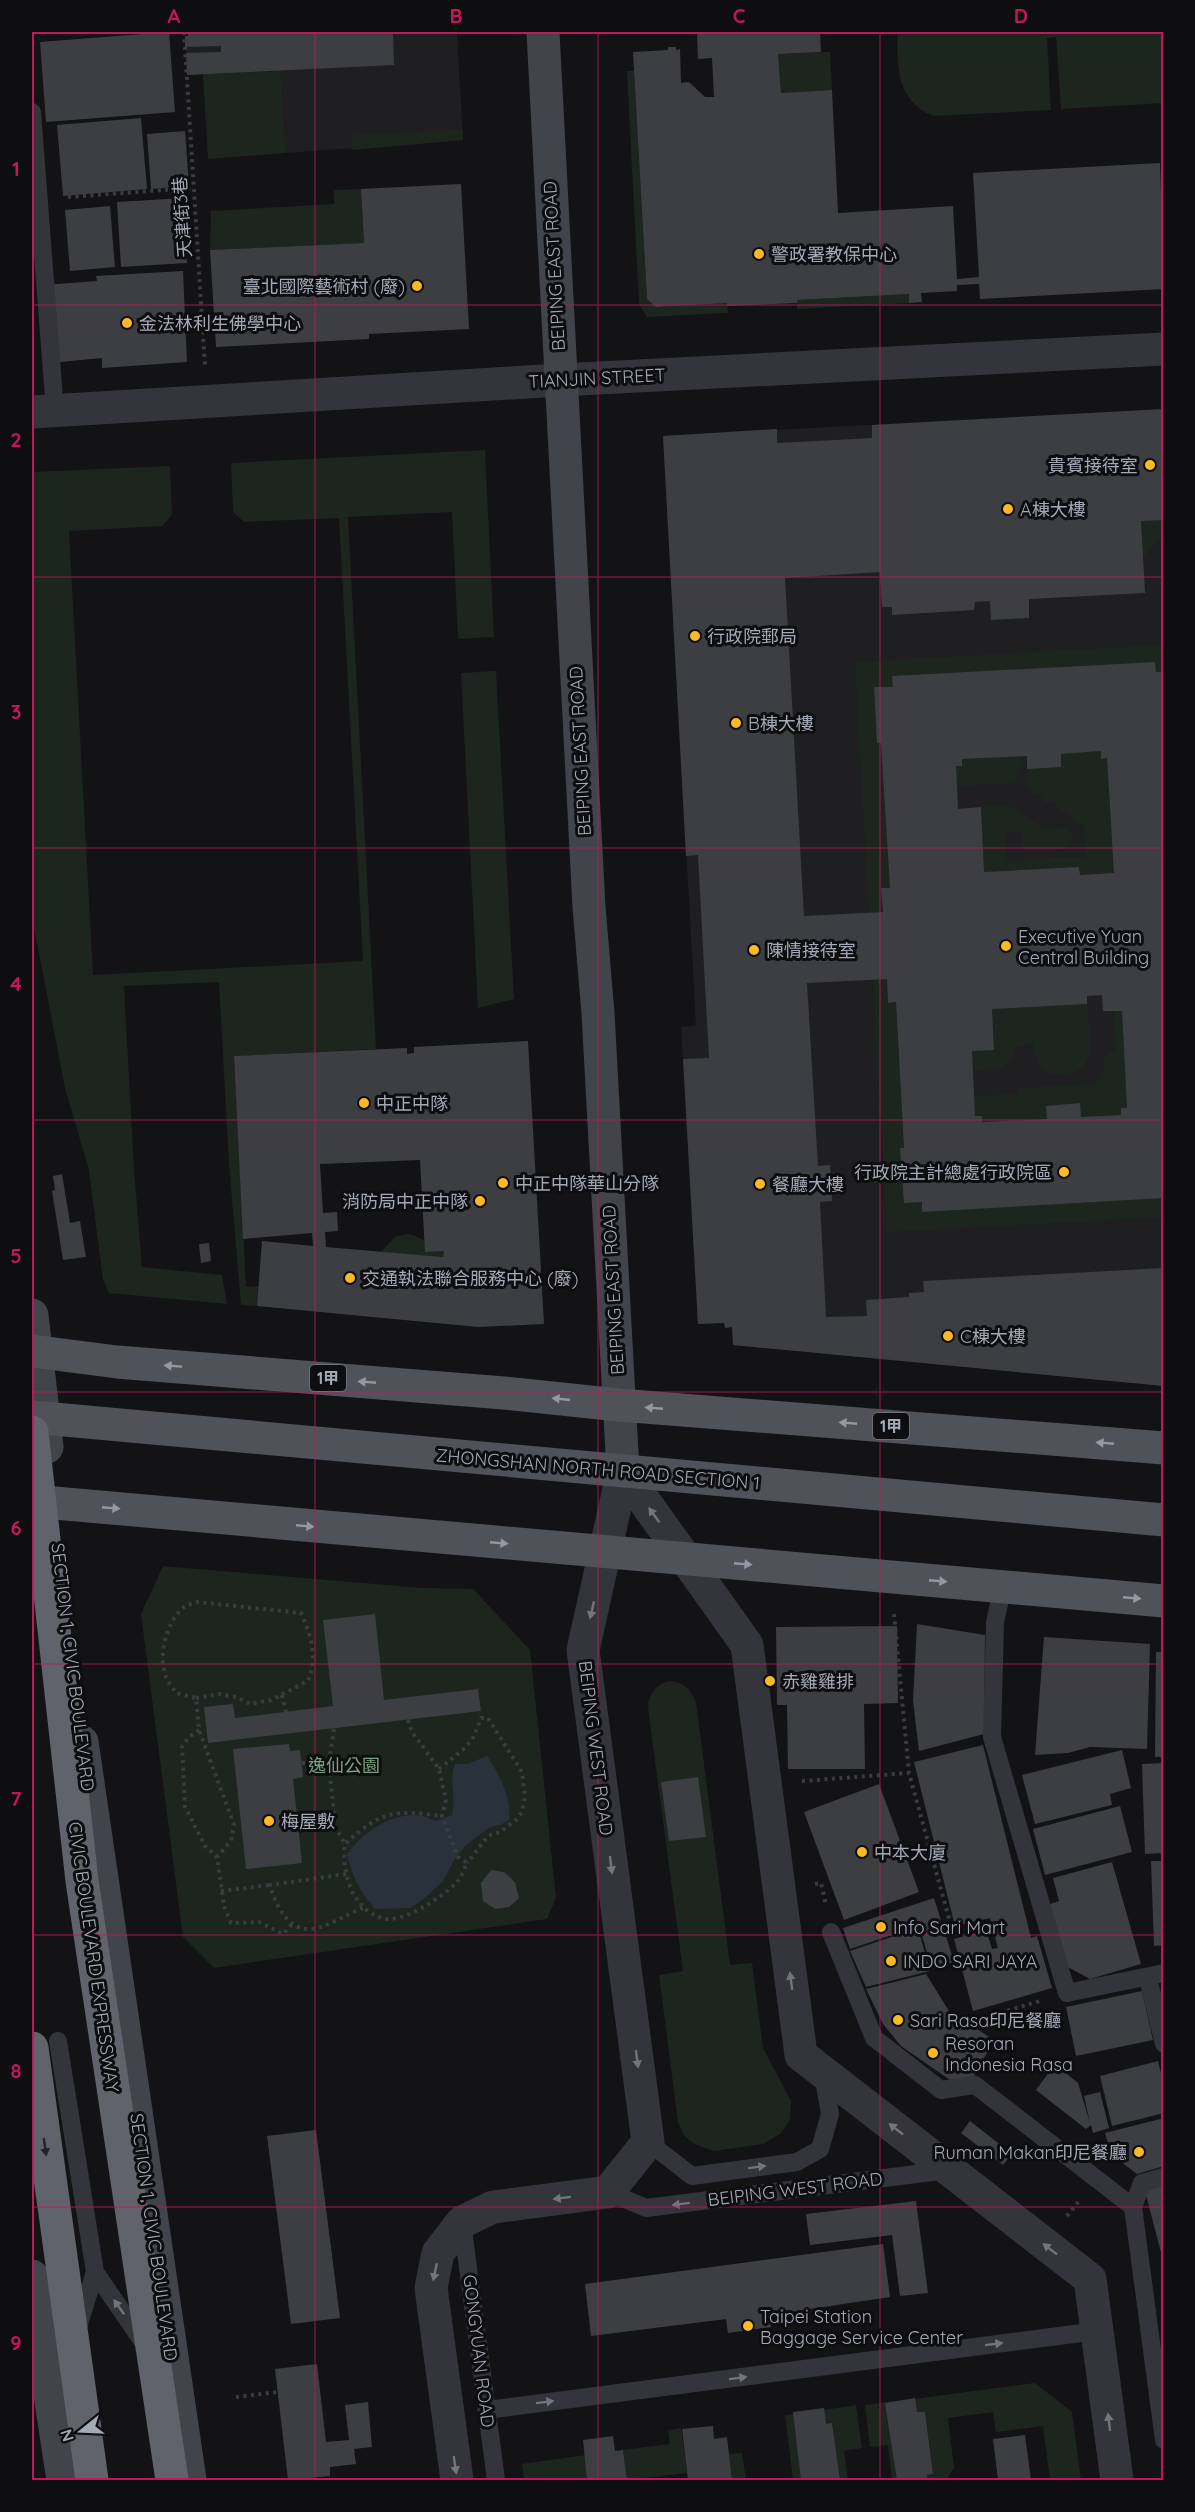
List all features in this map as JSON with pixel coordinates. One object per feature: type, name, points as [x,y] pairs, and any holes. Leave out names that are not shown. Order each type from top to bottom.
[{"type":"highway","name":"CIVIC BOULEVARD EXPRESSWAY","points":[[36,1422],[82,1881],[172,2481]]},
{"type":"highway","points":[[45,2044],[92,2481]]},
{"type":"main road","name":"1甲","points":[[34,1351],[117,1362],[1164,1448]]},
{"type":"main road","name":"ZHONGSHAN NORTH ROAD SECTION 1","points":[[36,1422],[623,1471],[1164,1520]]},
{"type":"main road","points":[[42,1502],[1164,1601]]},
{"type":"street","name":"BEIPING EAST ROAD","points":[[543,32],[560,380],[623,1471]]},
{"type":"street","name":"TIANJIN STREET","points":[[43,412],[560,380],[1164,349]]},
{"type":"street","name":"SECTION 1, CIVIC BOULEVARD","points":[[32,1315],[42,1502],[71,1669],[190,2481]]},
{"type":"street","name":"BEIPING WEST ROAD","points":[[623,1471],[583,1650],[648,2142]]},
{"type":"street","points":[[623,1471],[747,1645],[801,2055],[1090,2279],[1117,2481]]},
{"type":"street","points":[[457,2481],[431,2288],[438,2253],[462,2222],[493,2207],[608,2192],[648,2142]]},
{"type":"street","points":[[32,2276],[63,2481]]},
{"type":"lane","points":[[32,112],[38,199],[43,412]]},
{"type":"lane","points":[[1003,1586],[995,1622],[992,1737],[1067,1994],[1156,1975],[1164,2044]]},
{"type":"lane","points":[[831,1932],[874,2038],[941,2090],[975,2085],[1133,2207]]},
{"type":"lane","points":[[45,2044],[95,2272],[176,2390]]},
{"type":"lane","name":"BEIPING WEST ROAD","points":[[648,2142],[692,2176],[797,2162],[820,2149],[830,2114],[823,2073]]},
{"type":"lane","name":"BEIPING WEST ROAD","points":[[608,2192],[646,2208],[948,2169]]},
{"type":"lane","points":[[1164,2177],[1142,2183],[1133,2207],[1164,2440]]},
{"type":"lane","name":"GONGYUAN ROAD","points":[[462,2222],[496,2481]]},
{"type":"lane","points":[[52,2409],[95,2272]]},
{"type":"lane","points":[[487,2410],[1097,2331]]},
{"type":"path","name":"天津街3巷","points":[[184,32],[207,401]]},
{"type":"path","points":[[38,199],[193,188]]},
{"type":"path","points":[[894,1577],[894,1616],[909,1773],[953,1933]]},
{"type":"path","points":[[197,1602],[301,1613],[308,1628],[312,1647],[311,1673],[308,1682],[282,1695],[250,1704],[236,1697],[219,1694],[196,1698],[176,1693],[166,1676],[162,1655],[171,1626],[184,1607],[197,1602]]},
{"type":"path","points":[[282,1695],[286,1712]]},
{"type":"path","points":[[196,1698],[199,1730],[234,1825],[231,1840],[217,1857]]},
{"type":"path","points":[[334,1729],[329,1762],[335,1826],[345,1844],[343,1859],[346,1874],[363,1908],[383,1919],[405,1915],[424,1908],[456,1883],[467,1863],[488,1836],[500,1832],[516,1820],[522,1812],[526,1788],[522,1772],[488,1718],[481,1718],[473,1738],[465,1748],[439,1769]]},
{"type":"path","points":[[408,1720],[412,1732],[439,1769],[446,1800],[442,1816],[458,1857],[467,1863]]},
{"type":"path","points":[[199,1730],[188,1738],[182,1747],[185,1807],[205,1846],[217,1857],[224,1906],[231,1923],[259,1922],[283,1934],[292,1924]]},
{"type":"path","points":[[302,1763],[329,1762]]},
{"type":"path","points":[[799,1781],[909,1773]]},
{"type":"path","points":[[345,1844],[368,1824],[393,1813],[401,1811],[442,1816]]},
{"type":"path","points":[[221,1891],[346,1874]]},
{"type":"path","points":[[270,1885],[274,1900],[292,1924],[311,1929],[363,1908]]},
{"type":"path","points":[[993,2015],[1067,1994]]},
{"type":"path","points":[[236,2397],[278,2391]]},
{"type":"shaded area","points":[[188,32],[457,32],[463,140],[286,153],[281,71],[187,75],[185,36],[188,36]]},
{"type":"shaded area","points":[[1163,409],[1163,1386],[733,1345],[732,1327],[725,1328],[724,1323],[698,1324],[681,1027],[696,1025],[663,436]]},
{"type":"shaded area","points":[[487,1756],[507,1795],[509,1820],[490,1827],[466,1845],[454,1860],[443,1881],[410,1908],[375,1909],[361,1891],[347,1855],[370,1831],[390,1820],[412,1815],[436,1821],[452,1815],[454,1802],[452,1777],[455,1764],[468,1764]]},
{"type":"green space","points":[[897,32],[1163,32],[1163,103],[1061,109],[1056,37],[1047,38],[1051,110],[933,116],[911,101],[905,91],[899,69]]},
{"type":"green space","points":[[830,52],[832,90],[781,93],[778,54]]},
{"type":"green space","points":[[281,71],[286,153],[208,159],[203,74]]},
{"type":"green space","points":[[627,71],[634,71],[647,299],[657,307],[727,303],[728,313],[647,317],[639,304]]},
{"type":"green space","points":[[463,130],[463,140],[352,150],[352,135]]},
{"type":"green space","points":[[361,189],[364,243],[210,250],[211,211],[334,204],[334,190]]},
{"type":"green space","points":[[909,294],[909,303],[797,309],[797,300]]},
{"type":"green space","points":[[485,450],[494,637],[458,639],[452,512],[348,517],[376,1049],[234,1056],[246,1287],[258,1286],[257,1306],[241,1305],[229,1164],[219,982],[124,986],[142,1267],[222,1275],[227,1304],[109,1293],[103,1280],[89,1170],[65,1088],[32,917],[32,472],[170,466],[172,515],[162,526],[69,531],[93,975],[363,961],[339,518],[244,522],[233,512],[231,463]]},
{"type":"green space","points":[[1163,520],[1163,535],[1143,558],[1141,521]]},
{"type":"green space","points":[[1163,645],[1163,672],[1156,672],[1155,662],[892,676],[893,687],[875,688],[881,743],[890,888],[881,889],[883,912],[869,913],[855,662]]},
{"type":"green space","points":[[496,671],[514,999],[478,1008],[461,673]]},
{"type":"green space","points":[[1101,751],[1101,759],[1107,758],[1114,873],[1080,875],[1079,867],[984,872],[981,807],[1011,806],[1045,829],[1065,828],[1072,835],[1072,843],[1067,849],[1023,851],[1022,831],[1005,832],[1007,861],[1085,857],[1084,825],[1074,822],[1069,813],[1060,811],[1054,801],[1044,803],[1039,793],[1033,794],[1028,787],[1027,769],[1061,767],[1061,754]]},
{"type":"green space","points":[[1020,756],[1021,767],[1016,783],[956,786],[956,766],[962,766],[962,759]]},
{"type":"green space","points":[[887,979],[888,1002],[896,1002],[904,1148],[900,1148],[904,1202],[922,1202],[923,1212],[1163,1198],[1163,1217],[887,1232],[873,980]]},
{"type":"green space","points":[[1087,1004],[1090,1050],[1084,1066],[1077,1071],[1049,1074],[1037,1060],[1033,1043],[1014,1047],[1014,1058],[1003,1068],[972,1070],[972,1051],[994,1049],[992,1009]]},
{"type":"green space","points":[[1114,1011],[1122,1011],[1127,1108],[1121,1115],[1081,1117],[1080,1103],[1047,1106],[1047,1119],[982,1122],[982,1116],[975,1116],[974,1096],[1018,1094],[1018,1088],[1096,1084],[1104,1068],[1103,1057],[1116,1049]]},
{"type":"green space","points":[[407,1234],[444,1251],[443,1257],[381,1252],[395,1237]]},
{"type":"green space","name":"逸仙公園","points":[[163,1566],[422,1588],[473,1589],[530,1650],[556,1898],[547,1919],[214,1968],[183,1937],[141,1614]]},
{"type":"green space","points":[[669,1681],[686,1687],[696,1702],[730,1965],[752,1963],[763,2048],[791,2101],[790,2120],[780,2134],[763,2144],[714,2151],[694,2144],[684,2135],[678,2122],[659,1975],[683,1971],[648,1708],[654,1690]]},
{"type":"green space","points":[[1035,2383],[1072,2412],[1081,2480],[1050,2480],[1043,2426],[996,2432],[993,2412],[948,2418],[954,2468],[946,2480],[916,2480],[916,2476],[933,2474],[925,2412],[907,2414],[906,2400]]},
{"type":"green space","points":[[895,2401],[905,2480],[892,2480],[888,2445],[870,2447],[865,2405]]},
{"type":"green space","points":[[856,2405],[862,2448],[844,2451],[848,2480],[840,2480],[832,2424],[813,2426],[812,2412]]},
{"type":"green space","points":[[798,2414],[807,2480],[793,2480],[785,2415]]},
{"type":"green space","points":[[681,2428],[687,2473],[627,2480],[623,2450],[670,2444],[668,2430]]},
{"type":"green space","points":[[742,2453],[746,2480],[732,2480],[729,2454]]},
{"type":"green space","points":[[593,2454],[596,2480],[524,2480],[522,2464]]},
{"type":"building","points":[[169,32],[175,112],[46,122],[40,42]]},
{"type":"building","points":[[188,32],[393,32],[394,65],[187,75],[186,53],[221,52],[221,46],[185,47],[185,36],[188,36]]},
{"type":"building","points":[[697,32],[820,32],[821,52],[778,54],[781,93],[832,90],[838,213],[953,206],[957,279],[979,277],[973,173],[1160,163],[1164,289],[980,299],[979,284],[957,285],[957,291],[921,293],[922,302],[909,303],[909,294],[797,300],[797,303],[727,306],[727,303],[656,307],[647,299],[633,52],[668,50],[668,47],[680,49],[681,83],[689,82],[705,97],[714,97],[712,58],[698,59]]},
{"type":"building","points":[[141,118],[147,189],[63,196],[57,125]]},
{"type":"building","points":[[185,131],[189,186],[151,189],[147,134]]},
{"type":"building","points":[[461,184],[469,329],[369,334],[369,339],[216,347],[210,250],[364,243],[361,189]]},
{"type":"building","points":[[184,198],[187,263],[121,267],[117,202]]},
{"type":"building","points":[[110,206],[115,267],[70,271],[65,210]]},
{"type":"building","points":[[183,271],[187,362],[102,368],[102,358],[50,363],[44,285],[97,281],[96,276]]},
{"type":"building","points":[[1164,409],[1164,520],[1141,521],[1145,593],[1029,599],[1029,618],[991,620],[990,601],[975,602],[974,610],[892,615],[892,607],[882,607],[880,572],[785,578],[804,916],[883,912],[881,888],[890,888],[881,743],[877,743],[874,687],[893,687],[892,676],[1155,662],[1156,672],[1164,672],[1164,1198],[922,1212],[922,1202],[904,1203],[900,1148],[904,1148],[896,1002],[888,1003],[887,979],[807,983],[818,1166],[830,1165],[832,1201],[820,1202],[826,1317],[867,1316],[866,1300],[909,1297],[909,1293],[924,1292],[923,1281],[1164,1268],[1164,1386],[733,1345],[732,1327],[725,1328],[724,1323],[698,1324],[683,1059],[709,1058],[698,855],[686,856],[663,436],[777,429],[777,443],[798,442],[872,438],[872,425]],"holes":[[[1101,751],[1101,759],[1107,758],[1114,873],[1080,875],[1079,867],[984,872],[981,807],[958,809],[956,766],[962,766],[962,759],[1027,756],[1027,769],[1061,767],[1061,754]],[[1102,995],[1103,1011],[1122,1011],[1127,1108],[1121,1108],[1121,1115],[1081,1117],[1080,1103],[1046,1106],[1047,1119],[982,1122],[982,1116],[975,1116],[972,1051],[994,1050],[992,1009],[1087,1004],[1087,996]]]},
{"type":"building","points":[[528,1041],[544,1324],[478,1327],[257,1306],[262,1241],[313,1246],[312,1233],[243,1239],[234,1056],[407,1048],[407,1054],[414,1053],[414,1047]],"holes":[[[420,1160],[425,1252],[444,1251],[443,1257],[326,1247],[325,1232],[338,1231],[337,1212],[323,1213],[320,1164]]]},
{"type":"building","points":[[62,1174],[70,1223],[80,1221],[86,1257],[63,1260],[52,1191],[55,1190],[53,1176]]},
{"type":"building","points":[[209,1243],[211,1261],[201,1263],[199,1244]]},
{"type":"building","points":[[375,1614],[384,1700],[478,1689],[481,1711],[208,1743],[204,1707],[233,1704],[235,1718],[333,1706],[323,1620]]},
{"type":"building","points":[[917,1624],[985,1635],[984,1734],[919,1751],[913,1701]]},
{"type":"building","points":[[897,1626],[898,1703],[864,1704],[865,1769],[788,1769],[787,1705],[777,1705],[776,1627]]},
{"type":"building","points":[[1044,1637],[1150,1644],[1147,1749],[1090,1747],[1068,1753],[1035,1755]]},
{"type":"building","points":[[1156,1652],[1164,1652],[1164,1757],[1155,1757]]},
{"type":"building","name":"梅屋敷","points":[[289,1744],[290,1751],[300,1750],[303,1777],[293,1779],[302,1863],[246,1869],[233,1749]]},
{"type":"building","points":[[983,1745],[1031,1938],[1037,1936],[1052,1988],[973,2011],[954,1939],[986,1930],[992,1949],[998,1948],[990,1918],[955,1926],[914,1762]]},
{"type":"building","points":[[1122,1750],[1131,1788],[1110,1794],[1112,1805],[1035,1824],[1022,1775]]},
{"type":"building","points":[[1164,1763],[1164,1853],[1145,1854],[1142,1764]]},
{"type":"building","points":[[698,1777],[706,1837],[669,1841],[661,1782]]},
{"type":"building","name":"中本大廈","points":[[879,1784],[919,1892],[844,1920],[804,1812]]},
{"type":"building","points":[[1120,1806],[1132,1852],[1045,1875],[1033,1829]]},
{"type":"building","points":[[1151,1861],[1164,1861],[1164,1945],[1154,1946]]},
{"type":"building","points":[[1112,1862],[1141,1964],[1090,1979],[1066,1966],[1050,1904],[1059,1901],[1053,1878]]},
{"type":"building","points":[[491,1870],[504,1872],[515,1882],[519,1898],[509,1907],[495,1909],[483,1901],[481,1883]]},
{"type":"building","points":[[934,1898],[954,1962],[932,1969],[919,1926],[850,1949],[843,1928]]},
{"type":"building","name":"INDO SARI JAYA","points":[[918,1928],[930,1971],[866,1987],[850,1951]]},
{"type":"building","points":[[926,1974],[949,2011],[994,2040],[966,2091],[901,2046],[883,2024],[866,1989]]},
{"type":"building","points":[[1142,1991],[1153,2040],[1076,2056],[1066,2007]]},
{"type":"building","points":[[1158,2061],[1164,2086],[1164,2113],[1112,2126],[1100,2076]]},
{"type":"building","points":[[1055,2064],[1078,2083],[1090,2123],[1084,2096],[1100,2092],[1109,2128],[1093,2133],[1091,2125],[1086,2129],[1036,2090]]},
{"type":"building","name":"Ruman Makan印尼餐廳","points":[[1164,2118],[1164,2166],[1137,2174],[1120,2161],[1108,2143],[1105,2133]]},
{"type":"building","points":[[970,2121],[1012,2154],[1003,2165],[961,2133]]},
{"type":"building","points":[[316,2130],[340,2318],[291,2324],[267,2136]]},
{"type":"building","points":[[1164,2185],[1164,2260],[1163,2260],[1145,2191]]},
{"type":"building","points":[[916,2201],[928,2293],[900,2296],[892,2235],[810,2245],[806,2214]]},
{"type":"building","name":"Taipei Station Baggage Service Center","points":[[883,2244],[890,2297],[770,2315],[771,2327],[728,2333],[726,2319],[591,2336],[585,2284]]},
{"type":"building","points":[[317,2364],[326,2442],[349,2440],[345,2405],[368,2402],[372,2447],[354,2449],[356,2464],[330,2467],[330,2476],[288,2480],[275,2369]]},
{"type":"building","points":[[915,2398],[917,2412],[925,2412],[933,2474],[927,2475],[928,2480],[897,2480],[885,2403]]},
{"type":"building","points":[[824,2408],[826,2424],[832,2423],[840,2480],[801,2480],[793,2412]]},
{"type":"building","points":[[713,2426],[714,2439],[727,2437],[732,2480],[688,2480],[682,2429]]},
{"type":"building","points":[[1025,2435],[1031,2480],[998,2480],[993,2439]]},
{"type":"building","points":[[613,2436],[615,2451],[623,2450],[627,2480],[587,2480],[583,2440]]},
{"type":"place","name":"警政署教保中心","points":[[759,254]]},
{"type":"place","name":"臺北國際藝術村 (廢)","points":[[417,286]]},
{"type":"place","name":"金法林利生佛學中心","points":[[127,323]]},
{"type":"place","name":"貴賓接待室","points":[[1150,465]]},
{"type":"place","name":"A棟大樓","points":[[1008,509]]},
{"type":"place","name":"行政院郵局","points":[[695,636]]},
{"type":"place","name":"B棟大樓","points":[[736,723]]},
{"type":"place","name":"Executive Yuan Central Building","points":[[1006,946]]},
{"type":"place","name":"陳情接待室","points":[[754,950]]},
{"type":"place","name":"中正中隊","points":[[364,1103]]},
{"type":"place","name":"行政院主計總處行政院區","points":[[1064,1172]]},
{"type":"place","name":"中正中隊華山分隊","points":[[503,1183]]},
{"type":"place","name":"餐廳大樓","points":[[760,1184]]},
{"type":"place","name":"消防局中正中隊","points":[[480,1201]]},
{"type":"place","name":"交通執法聯合服務中心 (廢)","points":[[350,1278]]},
{"type":"place","name":"C棟大樓","points":[[948,1336]]},
{"type":"place","name":"赤雞雞排","points":[[770,1681]]},
{"type":"place","name":"梅屋敷","points":[[269,1821]]},
{"type":"place","name":"中本大廈","points":[[862,1852]]},
{"type":"place","name":"Info Sari Mart","points":[[881,1927]]},
{"type":"place","name":"INDO SARI JAYA","points":[[891,1961]]},
{"type":"place","name":"Sari Rasa印尼餐廳","points":[[898,2020]]},
{"type":"place","name":"Resoran Indonesia Rasa","points":[[933,2053]]},
{"type":"place","name":"Ruman Makan印尼餐廳","points":[[1139,2152]]},
{"type":"place","name":"Taipei Station Baggage Service Center","points":[[748,2326]]}]
